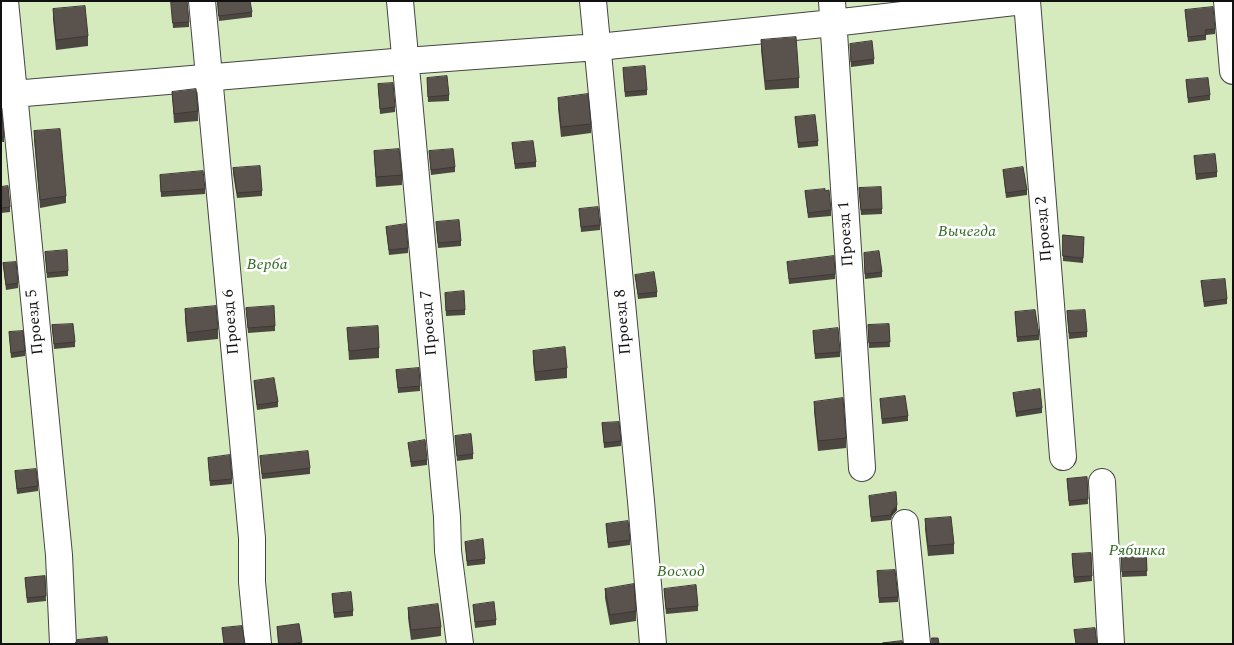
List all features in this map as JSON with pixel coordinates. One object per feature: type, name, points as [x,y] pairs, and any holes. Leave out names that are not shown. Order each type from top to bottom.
[{"type":"street","name":"Проезд 5","points":[[5,1],[8,95],[59,555],[63,644]]},
{"type":"street","name":"Проезд 6","points":[[202,1],[252,538],[252,582],[258,644]]},
{"type":"street","name":"Проезд 7","points":[[400,1],[447,517],[448,551],[460,644]]},
{"type":"street","name":"Проезд 8","points":[[593,1],[653,644]]},
{"type":"street","points":[[8,95],[406,61],[598,47],[832,12],[1022,1]]},
{"type":"street","name":"Проезд 2","points":[[1027,1],[1064,457]]},
{"type":"street","points":[[1227,1],[1233,70]]},
{"type":"street","name":"Проезд 1","points":[[832,12],[862,468]]},
{"type":"street","points":[[1102,482],[1111,644]]},
{"type":"street","points":[[905,523],[917,644]]},
{"type":"green space","points":[[1,1],[1233,1],[1233,644],[1,644]]},
{"type":"building","points":[[171,1],[187,1],[189,22],[173,23]]},
{"type":"building","points":[[218,1],[250,1],[252,12],[219,16]]},
{"type":"building","points":[[85,6],[88,36],[56,40],[53,9]]},
{"type":"building","points":[[1213,7],[1215,29],[1205,30],[1206,35],[1188,37],[1185,10]]},
{"type":"building","points":[[796,37],[799,78],[765,81],[761,40]]},
{"type":"building","points":[[872,41],[874,59],[851,62],[850,44]]},
{"type":"building","points":[[645,66],[647,90],[625,92],[623,68]]},
{"type":"building","points":[[447,76],[449,95],[428,97],[427,78]]},
{"type":"building","points":[[1208,78],[1210,95],[1188,98],[1186,80]]},
{"type":"building","points":[[393,83],[395,107],[380,109],[378,84]]},
{"type":"building","points":[[196,89],[198,111],[174,114],[172,92]]},
{"type":"building","points":[[588,94],[591,124],[561,127],[558,98]]},
{"type":"building","points":[[2,115],[4,137],[1,137]]},
{"type":"building","points":[[815,115],[818,141],[798,143],[795,117]]},
{"type":"building","points":[[60,129],[66,196],[40,200],[34,131]]},
{"type":"building","points":[[533,141],[536,162],[515,164],[512,143]]},
{"type":"building","points":[[399,149],[402,175],[376,177],[374,151]]},
{"type":"building","points":[[453,149],[455,167],[431,170],[429,151]]},
{"type":"building","points":[[1215,154],[1217,172],[1196,174],[1194,156]]},
{"type":"building","points":[[260,166],[262,191],[237,193],[233,168]]},
{"type":"building","points":[[1023,167],[1027,190],[1006,193],[1003,170]]},
{"type":"building","points":[[203,171],[205,189],[161,192],[160,175]]},
{"type":"building","points":[[8,186],[10,207],[1,208],[1,187]]},
{"type":"building","points":[[881,187],[882,209],[861,210],[859,188]]},
{"type":"building","points":[[825,189],[825,191],[829,190],[831,210],[808,213],[805,191]]},
{"type":"building","points":[[598,207],[600,225],[581,227],[579,209]]},
{"type":"building","points":[[459,220],[461,241],[438,243],[436,222]]},
{"type":"building","points":[[406,224],[408,248],[389,250],[386,227]]},
{"type":"building","points":[[1063,235],[1084,237],[1083,258],[1063,256]]},
{"type":"building","points":[[67,250],[68,271],[47,273],[45,252]]},
{"type":"building","points":[[879,251],[882,272],[865,274],[864,253]]},
{"type":"building","points":[[834,256],[835,274],[789,279],[787,262]]},
{"type":"building","points":[[16,262],[18,283],[6,285],[3,263]]},
{"type":"building","points":[[654,272],[657,292],[638,294],[635,275]]},
{"type":"building","points":[[1225,279],[1227,299],[1204,302],[1201,281]]},
{"type":"building","points":[[464,291],[465,310],[446,311],[445,293]]},
{"type":"building","points":[[216,306],[218,329],[187,333],[185,309]]},
{"type":"building","points":[[274,306],[275,326],[248,328],[246,308]]},
{"type":"building","points":[[1035,310],[1039,335],[1017,337],[1015,312]]},
{"type":"building","points":[[1085,310],[1087,332],[1069,333],[1067,311]]},
{"type":"building","points":[[73,324],[75,342],[54,344],[52,325]]},
{"type":"building","points":[[889,324],[890,342],[869,343],[868,325]]},
{"type":"building","points":[[378,326],[379,348],[349,351],[347,328]]},
{"type":"building","points":[[838,328],[840,352],[815,354],[813,331]]},
{"type":"building","points":[[23,331],[25,351],[11,353],[9,332]]},
{"type":"building","points":[[565,347],[567,368],[535,372],[533,351]]},
{"type":"building","points":[[419,368],[420,386],[398,388],[396,370]]},
{"type":"building","points":[[274,378],[278,402],[257,405],[254,381]]},
{"type":"building","points":[[1040,389],[1042,408],[1016,412],[1013,393]]},
{"type":"building","points":[[905,396],[908,416],[882,419],[880,399]]},
{"type":"building","points":[[843,398],[846,438],[818,441],[814,402]]},
{"type":"building","points":[[619,422],[621,441],[604,443],[602,423]]},
{"type":"building","points":[[471,434],[473,454],[457,456],[455,436]]},
{"type":"building","points":[[425,440],[427,460],[411,462],[408,443]]},
{"type":"building","points":[[308,451],[310,468],[262,474],[260,456]]},
{"type":"building","points":[[230,455],[232,479],[210,481],[208,458]]},
{"type":"building","points":[[36,469],[38,486],[17,489],[15,471]]},
{"type":"building","points":[[1087,477],[1088,499],[1069,501],[1067,479]]},
{"type":"building","points":[[896,492],[897,505],[891,515],[871,517],[869,496]]},
{"type":"building","points":[[951,517],[954,544],[928,546],[925,519]]},
{"type":"building","points":[[628,521],[630,540],[608,543],[606,524]]},
{"type":"building","points":[[483,539],[485,559],[467,561],[465,542]]},
{"type":"building","points":[[1146,547],[1147,571],[1122,572],[1121,551],[1127,551],[1127,548]]},
{"type":"building","points":[[1091,553],[1092,576],[1074,577],[1072,554]]},
{"type":"building","points":[[895,570],[898,597],[879,598],[877,571]]},
{"type":"building","points":[[45,576],[46,596],[27,598],[25,578]]},
{"type":"building","points":[[634,584],[636,611],[610,615],[605,589]]},
{"type":"building","points":[[696,585],[698,606],[666,609],[664,589]]},
{"type":"building","points":[[351,592],[353,611],[334,613],[332,594]]},
{"type":"building","points":[[494,602],[496,620],[475,622],[473,605]]},
{"type":"building","points":[[438,604],[441,627],[411,630],[408,608]]},
{"type":"building","points":[[299,624],[302,642],[279,644],[277,627]]},
{"type":"building","points":[[242,626],[245,644],[224,644],[222,628]]},
{"type":"building","points":[[1095,628],[1097,644],[1076,644],[1074,630]]},
{"type":"building","points":[[107,637],[108,644],[75,644],[77,640]]},
{"type":"building","points":[[932,638],[938,638],[939,644],[931,644]]},
{"type":"building","points":[[902,641],[903,644],[883,643]]},
{"type":"park label","name":"Вычегда","points":[[967,233]]},
{"type":"park label","name":"Верба","points":[[267,266]]},
{"type":"park label","name":"Рябинка","points":[[1137,552]]},
{"type":"park label","name":"Восход","points":[[681,573]]}]
